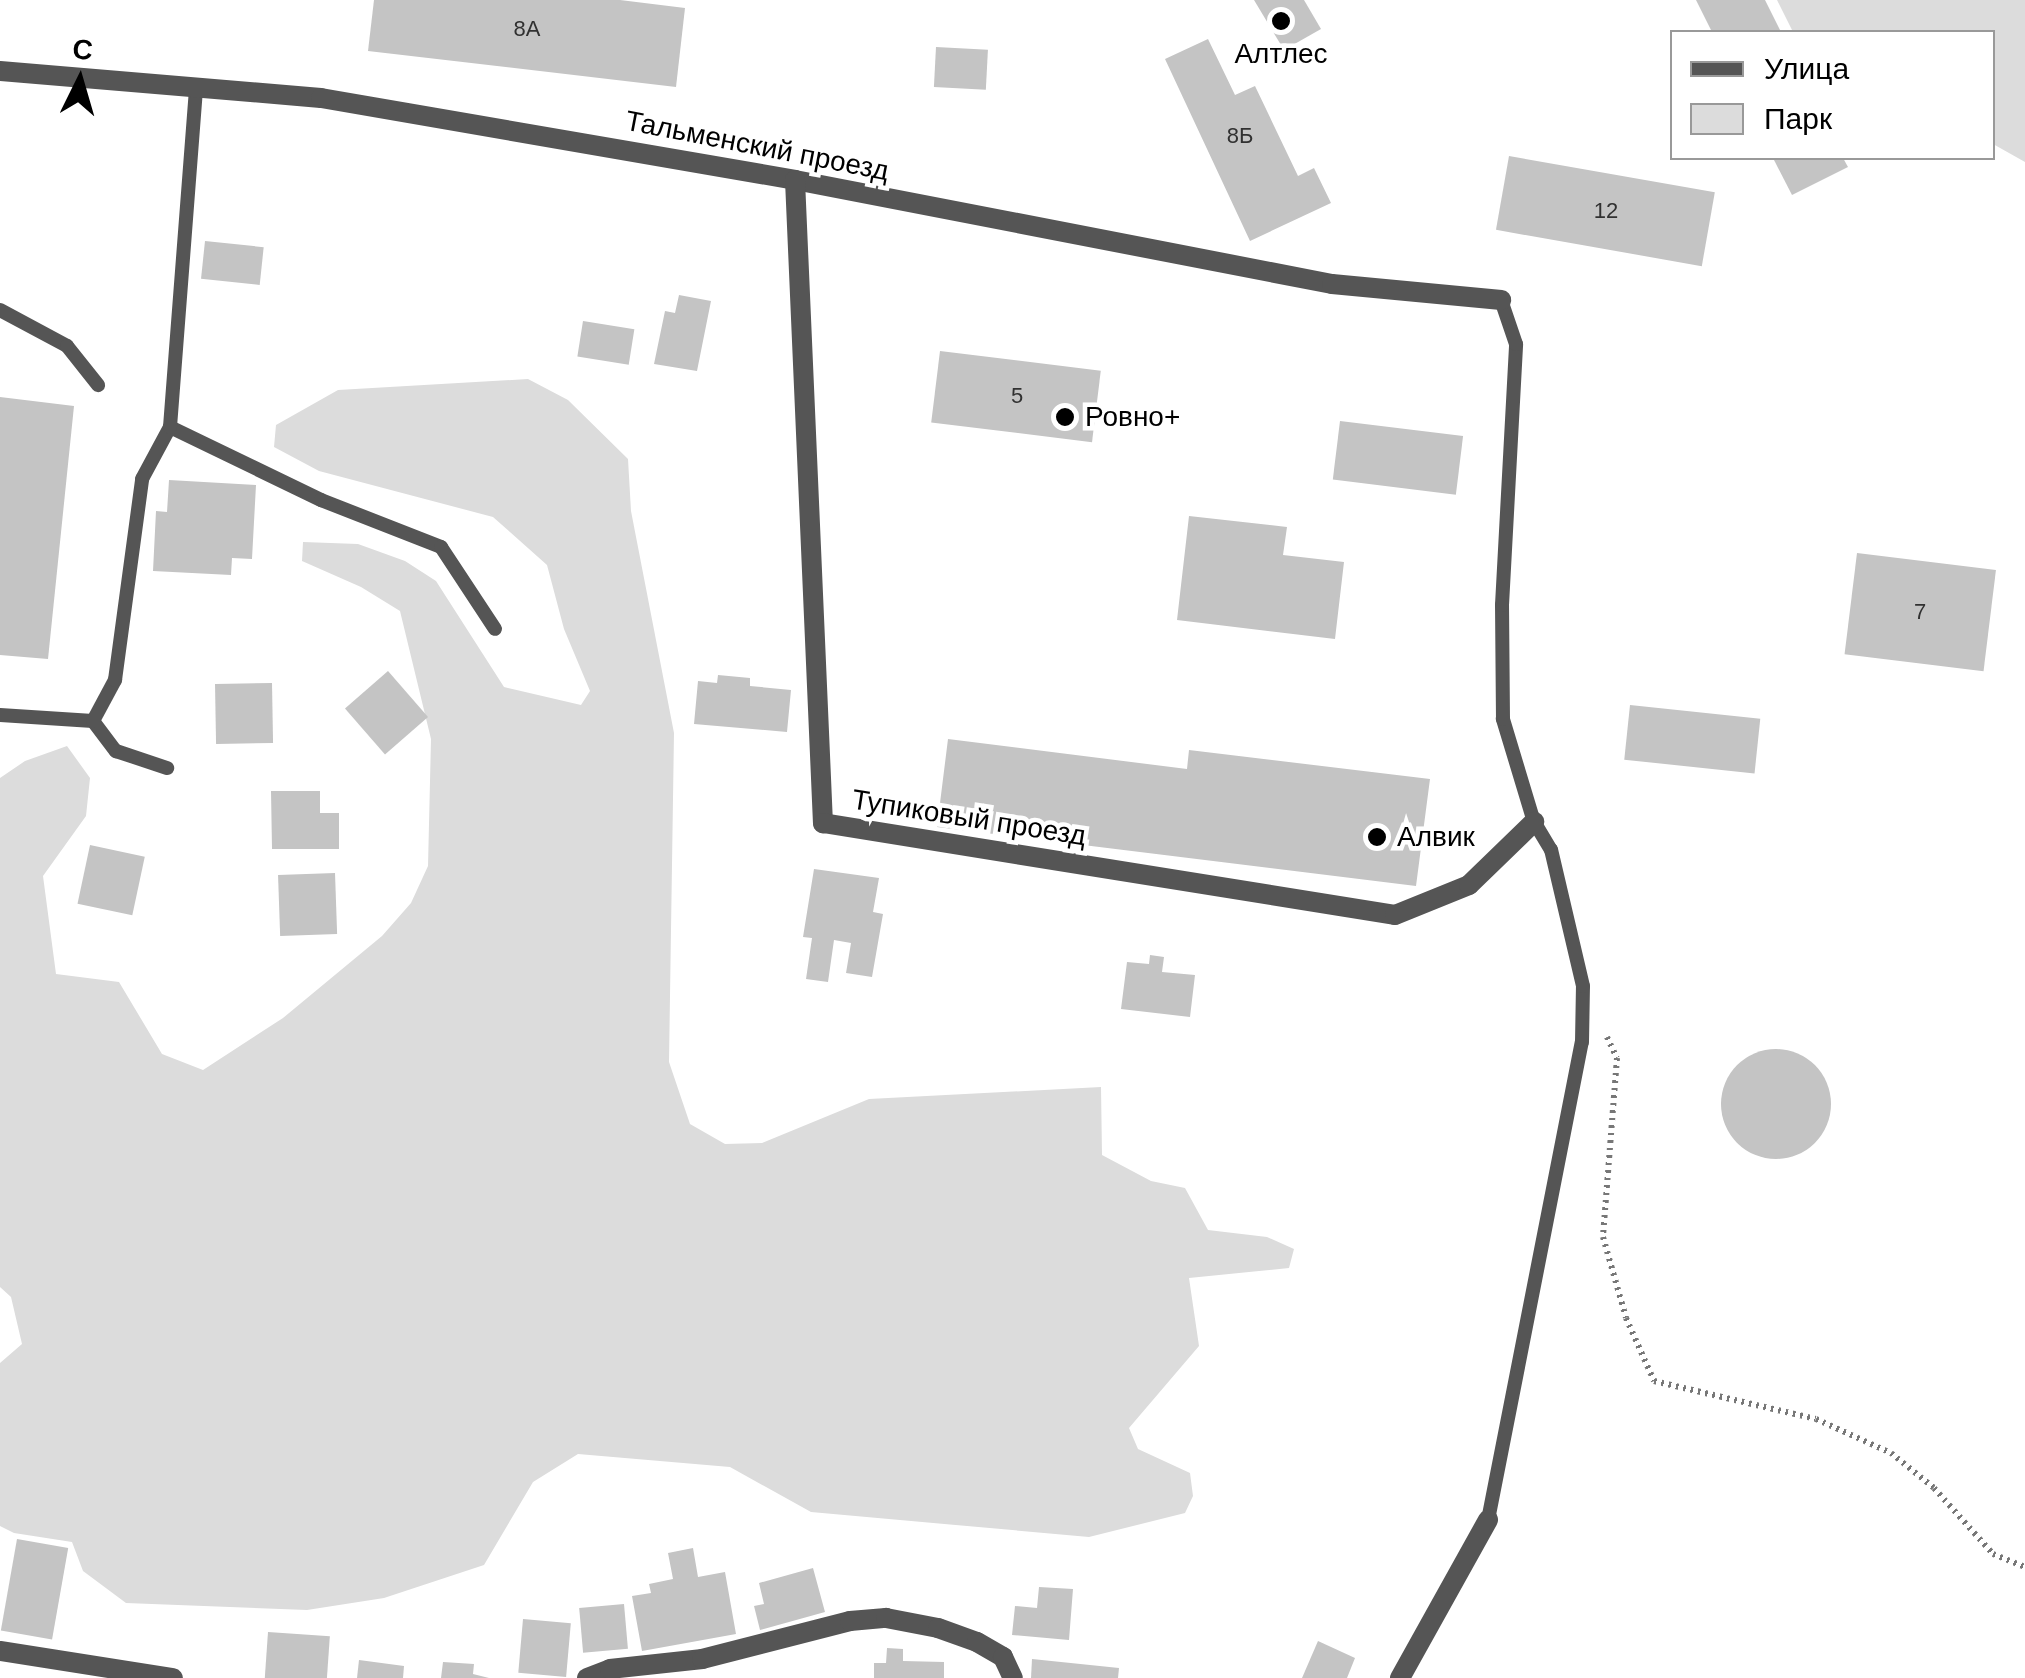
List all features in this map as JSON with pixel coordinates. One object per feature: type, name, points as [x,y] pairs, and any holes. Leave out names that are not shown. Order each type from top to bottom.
[{"type":"street","name":"Тальменский проезд","points":[[0,71],[321,98],[796,180],[1332,284],[1501,300]]},
{"type":"street","name":"Тупиковый проезд","points":[[796,180],[822,822],[1394,915],[1469,885],[1534,822]]},
{"type":"street","points":[[1400,1678],[1488,1520]]},
{"type":"street","points":[[587,1678],[610,1669],[702,1658],[850,1621],[886,1618],[938,1628],[978,1642],[1002,1657],[1013,1678]]},
{"type":"street","points":[[0,1651],[173,1678]]},
{"type":"lane","points":[[93,721],[115,680],[142,479],[170,427],[196,88]]},
{"type":"lane","points":[[1488,1520],[1582,1042],[1583,986],[1551,850],[1534,822],[1503,719],[1502,605],[1516,344],[1501,300]]},
{"type":"lane","points":[[0,310],[68,346],[98,385]]},
{"type":"lane","points":[[170,427],[252,470],[441,547],[495,629]]},
{"type":"lane","points":[[0,715],[93,721],[116,751],[167,768]]},
{"type":"path","points":[[1583,986],[1617,1058],[1603,1237],[1626,1318],[1654,1381],[1816,1419],[1892,1453],[1934,1488],[1993,1554],[2025,1567]]},
{"type":"green space","points":[[1777,0],[2025,0],[2025,162],[1995,145],[1995,30],[1792,30]]},
{"type":"green space","points":[[528,379],[568,400],[628,459],[631,511],[674,733],[669,1062],[690,1124],[725,1144],[762,1143],[869,1099],[1101,1087],[1102,1155],[1151,1181],[1185,1188],[1208,1230],[1267,1237],[1294,1249],[1289,1268],[1189,1278],[1199,1346],[1129,1428],[1138,1449],[1190,1473],[1193,1496],[1185,1513],[1089,1537],[811,1512],[730,1467],[578,1454],[533,1482],[484,1565],[384,1598],[307,1610],[126,1603],[83,1571],[72,1542],[14,1533],[0,1526],[0,1363],[22,1344],[11,1297],[0,1287],[0,778],[25,761],[67,746],[90,778],[86,816],[43,876],[56,974],[119,982],[162,1054],[203,1070],[283,1018],[382,936],[411,903],[428,866],[431,739],[400,611],[361,587],[302,561],[303,542],[358,544],[405,561],[436,581],[504,687],[581,705],[590,691],[564,629],[547,565],[493,517],[319,471],[274,447],[276,425],[338,390]]},
{"type":"building","points":[[374,0],[620,0],[685,8],[676,87],[368,51]]},
{"type":"building","points":[[1254,0],[1304,0],[1321,29],[1284,50]]},
{"type":"building","points":[[1696,0],[1765,0],[1780,30],[1711,30]]},
{"type":"building","points":[[1208,39],[1235,95],[1255,86],[1298,176],[1314,168],[1331,203],[1250,241],[1165,59]]},
{"type":"building","points":[[936,47],[988,50],[986,90],[934,87]]},
{"type":"building","points":[[1509,156],[1715,192],[1702,266],[1496,230]]},
{"type":"building","points":[[1774,160],[1844,160],[1848,167],[1792,195]]},
{"type":"building","points":[[205,241],[264,247],[260,285],[201,279]]},
{"type":"building","points":[[679,295],[711,301],[697,371],[654,364],[665,311],[675,313]]},
{"type":"building","points":[[583,321],[634,329],[629,365],[577,357]]},
{"type":"building","points":[[940,351],[1101,371],[1092,442],[931,422]]},
{"type":"building","points":[[0,397],[74,406],[48,659],[0,655]]},
{"type":"building","points":[[1340,421],[1463,436],[1456,495],[1333,480]]},
{"type":"building","points":[[169,480],[256,485],[252,559],[232,558],[231,575],[153,571],[156,511],[167,512]]},
{"type":"building","points":[[1189,516],[1287,527],[1283,555],[1344,562],[1335,639],[1177,620]]},
{"type":"building","points":[[1857,553],[1996,570],[1984,671],[1845,654]]},
{"type":"building","points":[[388,671],[428,717],[385,754],[345,708]]},
{"type":"building","points":[[718,675],[750,678],[750,686],[791,690],[787,732],[694,724],[698,681],[717,683]]},
{"type":"building","points":[[272,683],[273,743],[216,744],[215,684]]},
{"type":"building","points":[[1630,705],[1760,719],[1755,773],[1624,760]]},
{"type":"building","points":[[948,739],[1187,769],[1189,750],[1430,779],[1416,886],[937,827]]},
{"type":"building","points":[[271,791],[320,791],[320,813],[339,813],[339,849],[272,849]]},
{"type":"building","points":[[90,845],[145,857],[132,915],[78,904]]},
{"type":"building","points":[[814,869],[879,878],[873,912],[883,914],[872,977],[846,973],[851,943],[834,940],[828,982],[806,979],[812,938],[803,937]]},
{"type":"building","points":[[335,873],[337,934],[280,936],[278,875]]},
{"type":"building","points":[[1150,955],[1164,957],[1162,972],[1195,975],[1190,1017],[1121,1009],[1127,962],[1149,964]]},
{"type":"building","points":[[1776,1049],[1797,1053],[1815,1065],[1827,1083],[1831,1104],[1827,1125],[1815,1143],[1797,1155],[1776,1159],[1755,1155],[1737,1143],[1725,1125],[1721,1104],[1725,1083],[1737,1065],[1755,1053]]},
{"type":"building","points":[[17,1539],[68,1548],[52,1640],[1,1631]]},
{"type":"building","points":[[693,1548],[698,1577],[725,1572],[736,1634],[642,1651],[632,1596],[651,1593],[649,1584],[673,1579],[668,1553]]},
{"type":"building","points":[[813,1568],[825,1612],[760,1630],[754,1606],[764,1604],[759,1583]]},
{"type":"building","points":[[1039,1587],[1073,1589],[1069,1640],[1012,1635],[1015,1606],[1037,1608]]},
{"type":"building","points":[[624,1604],[628,1649],[583,1653],[579,1608]]},
{"type":"building","points":[[523,1619],[571,1623],[566,1677],[518,1673]]},
{"type":"building","points":[[268,1632],[330,1636],[327,1678],[265,1678]]},
{"type":"building","points":[[1318,1641],[1355,1658],[1347,1678],[1302,1678]]},
{"type":"building","points":[[887,1648],[903,1649],[903,1661],[944,1662],[944,1678],[874,1678],[874,1663],[886,1663]]},
{"type":"building","points":[[1032,1659],[1119,1668],[1118,1678],[1031,1678]]},
{"type":"building","points":[[359,1660],[404,1666],[403,1678],[357,1678]]},
{"type":"building","points":[[443,1662],[474,1664],[473,1674],[489,1678],[441,1678]]},
{"type":"place","name":"Алтлес","points":[[1281,21]]},
{"type":"place","name":"Ровно+","points":[[1065,417]]},
{"type":"place","name":"Алвик","points":[[1377,837]]}]
